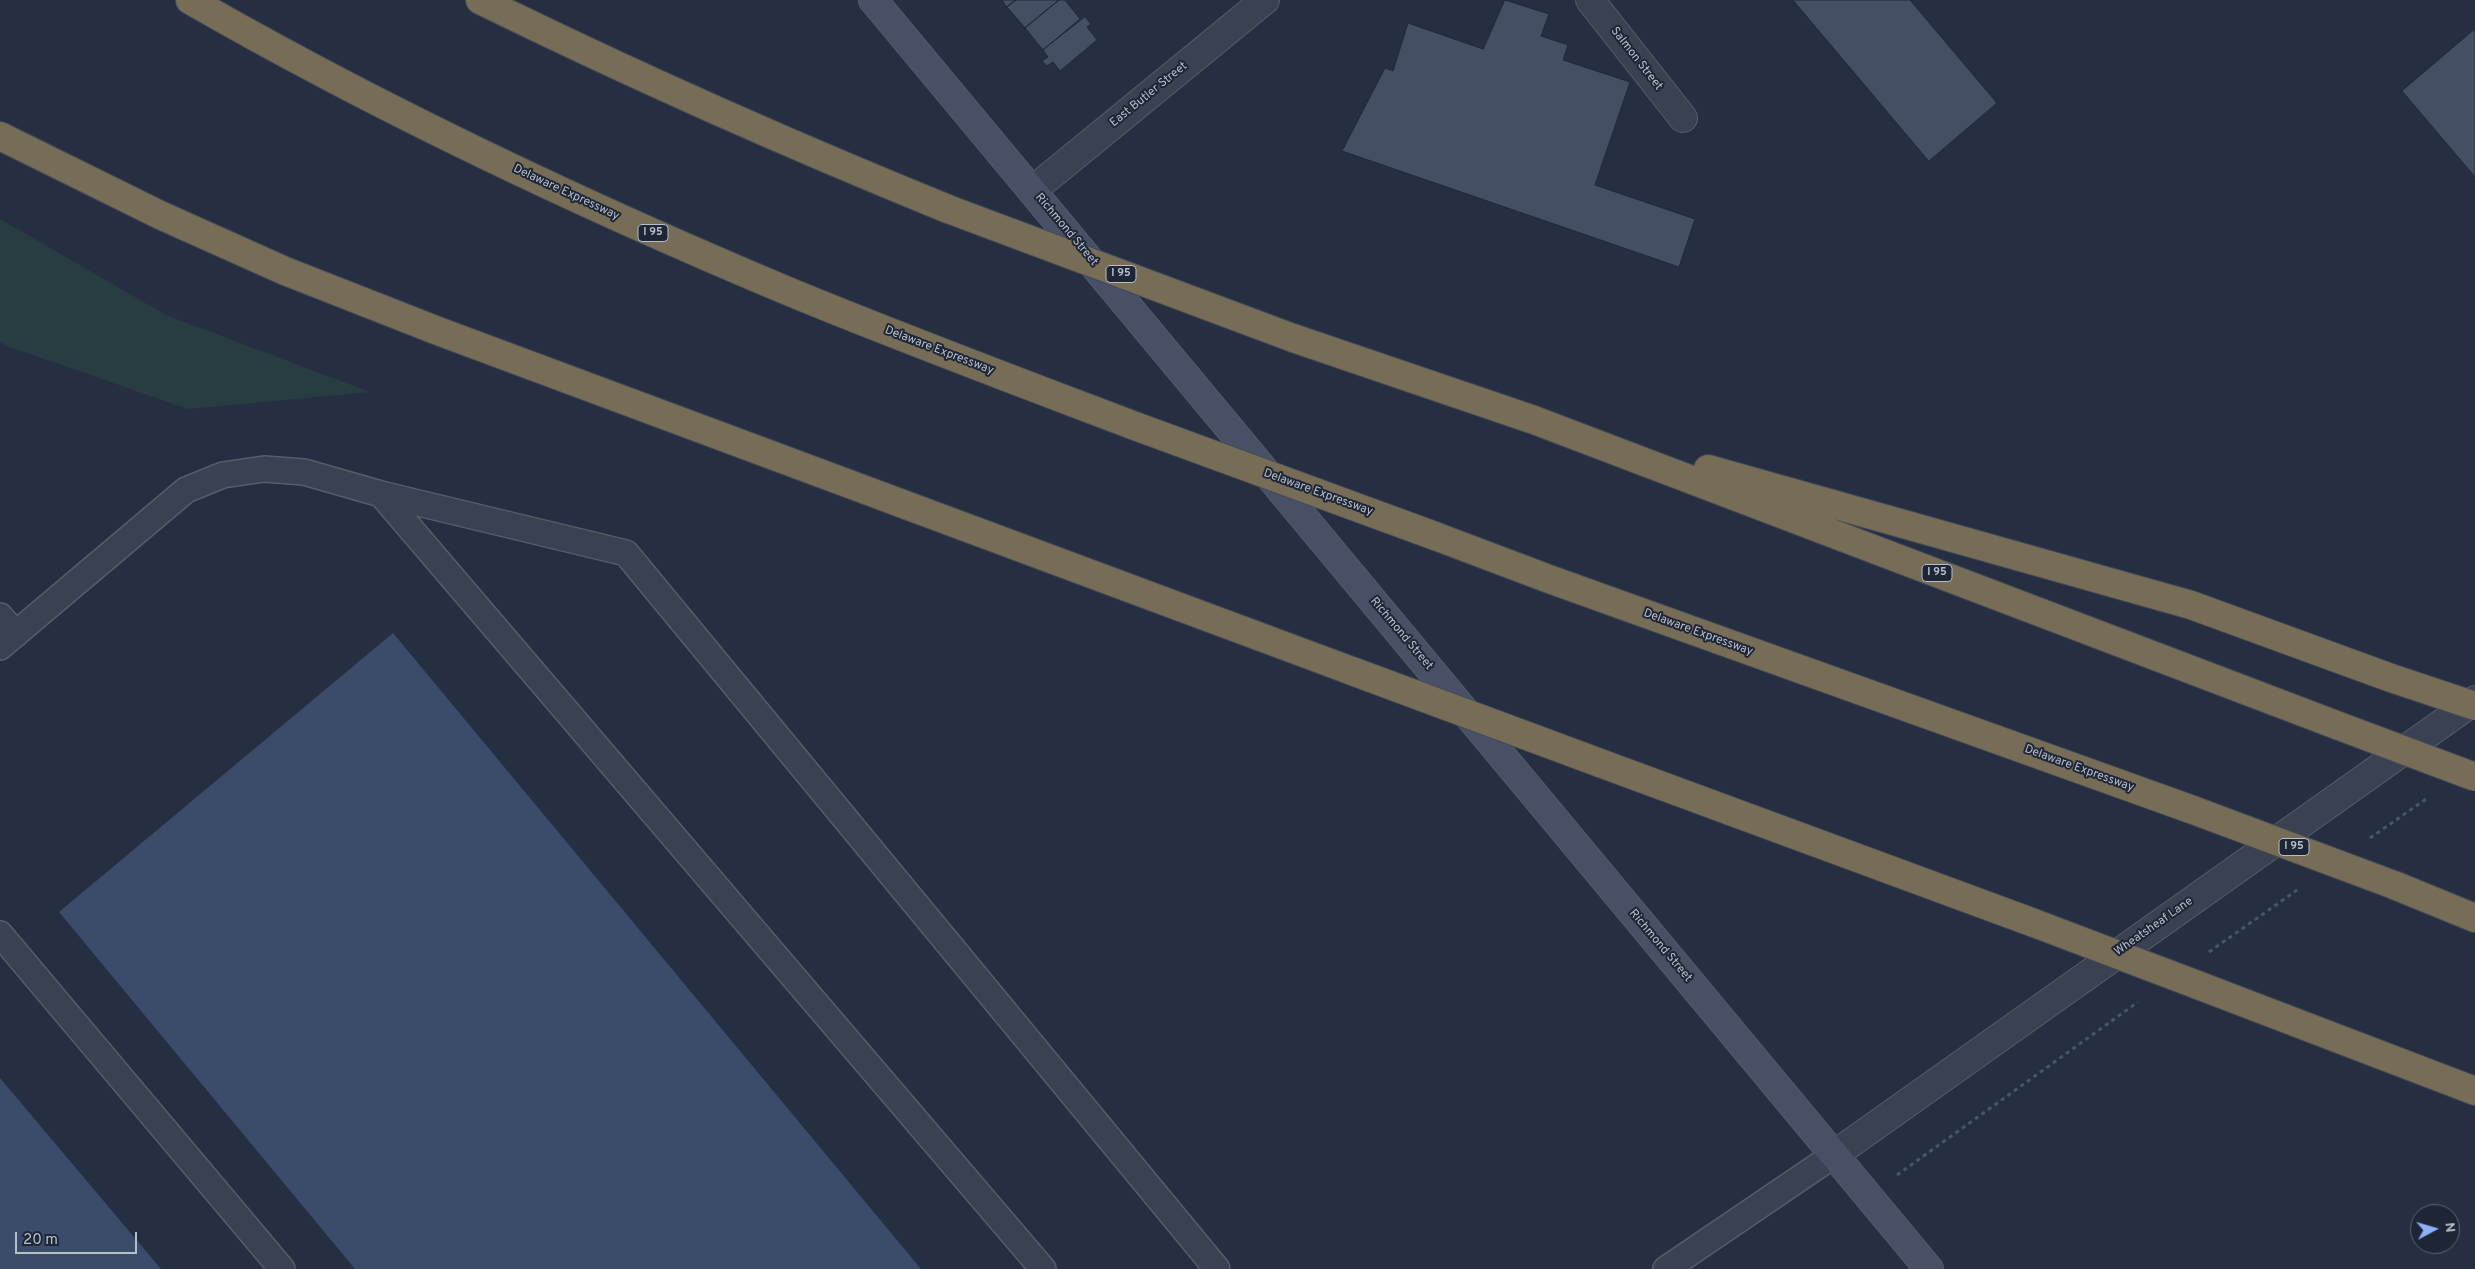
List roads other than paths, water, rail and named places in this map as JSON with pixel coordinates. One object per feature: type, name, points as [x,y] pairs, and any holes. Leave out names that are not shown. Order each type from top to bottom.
[{"type":"highway","name":"Delaware Expressway","points":[[190,0],[380,104],[650,232],[930,348],[1549,580],[2193,810],[2394,885],[2475,918]]},
{"type":"highway","name":"I 95","points":[[480,0],[596,57],[744,125],[948,209],[1293,338],[1534,420],[2475,777]]},
{"type":"highway","points":[[0,136],[160,215],[294,275],[438,332],[2034,923],[2475,1091]]},
{"type":"highway","points":[[1534,420],[2191,605],[2391,678],[2475,706]]},
{"type":"main road","name":"Richmond Street","points":[[873,0],[1929,1269]]},
{"type":"street","name":"East Butler Street","points":[[1033,190],[1265,0]]},
{"type":"street","name":"Salmon Street","points":[[1590,0],[1683,118]]},
{"type":"street","name":"Wheatsheaf Lane","points":[[1834,1155],[2475,700]]},
{"type":"lane","points":[[5,632],[186,490],[223,475],[264,469],[304,472],[381,494],[626,553],[1204,1265]]},
{"type":"lane","points":[[381,494],[1043,1269]]},
{"type":"lane","points":[[0,934],[282,1269]]},
{"type":"lane","points":[[1666,1269],[1834,1155]]},
{"type":"water","points":[[393,633],[921,1269],[355,1269],[59,912]]},
{"type":"water","points":[[0,1078],[161,1269],[0,1269]]}]
